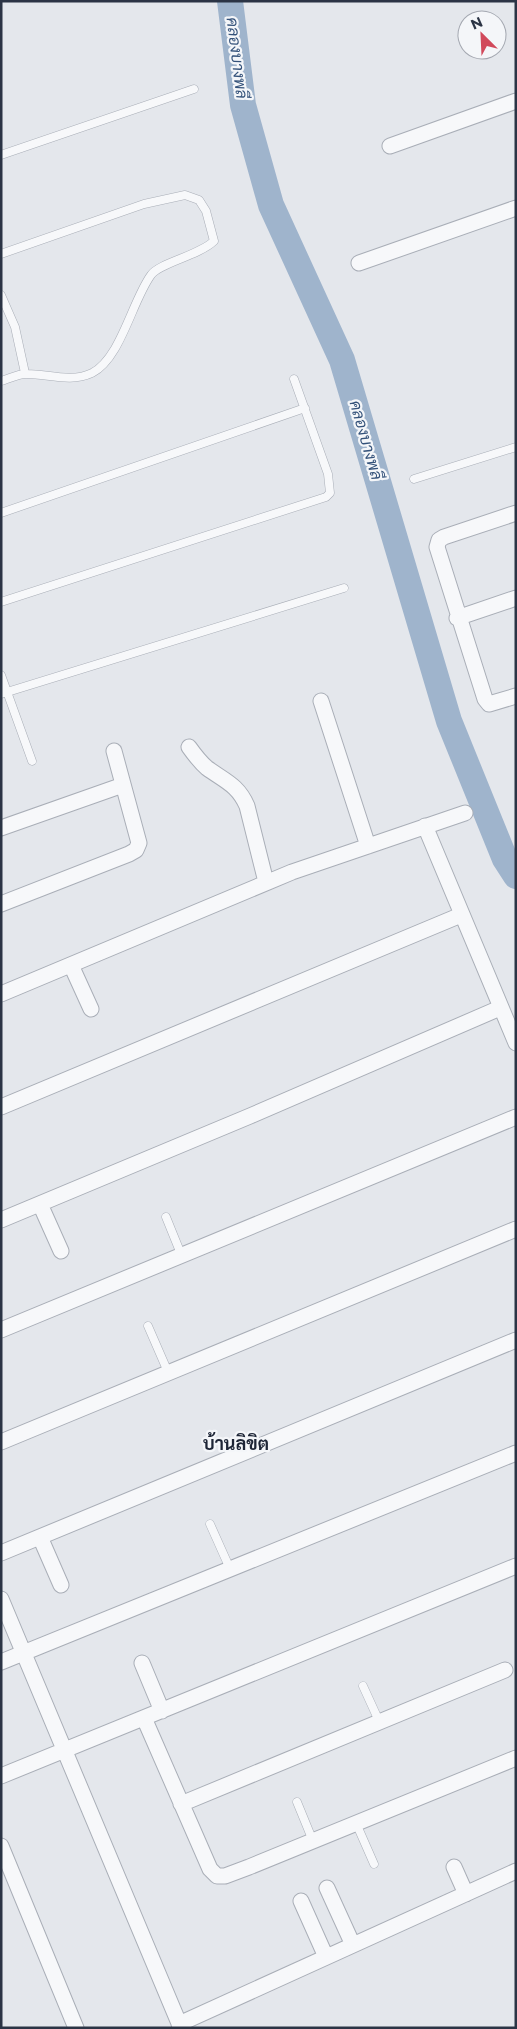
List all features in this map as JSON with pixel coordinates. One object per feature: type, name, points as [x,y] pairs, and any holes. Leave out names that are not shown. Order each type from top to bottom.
[{"type":"street","points":[[390,146],[516,101]]},
{"type":"street","points":[[360,263],[516,208]]},
{"type":"street","points":[[516,513],[438,540],[437,547],[457,618],[484,699],[489,704],[495,704],[516,696]]},
{"type":"street","points":[[457,618],[516,598]]},
{"type":"street","points":[[321,701],[368,846]]},
{"type":"street","points":[[188,747],[205,766],[237,788],[242,794],[247,806],[266,882]]},
{"type":"street","points":[[1,904],[136,850],[139,843],[114,751]]},
{"type":"street","points":[[1,828],[123,785]]},
{"type":"street","points":[[1,994],[266,882],[465,813]]},
{"type":"street","points":[[425,826],[516,1043]]},
{"type":"street","points":[[1,1107],[461,915]]},
{"type":"street","points":[[71,965],[91,1009]]},
{"type":"street","points":[[1,1220],[250,1116],[500,1008]]},
{"type":"street","points":[[1,1330],[516,1117]]},
{"type":"street","points":[[40,1204],[61,1251]]},
{"type":"street","points":[[1,1442],[516,1229]]},
{"type":"street","points":[[1,1553],[516,1340]]},
{"type":"street","points":[[1,1662],[231,1571],[516,1453]]},
{"type":"street","points":[[40,1537],[61,1585]]},
{"type":"street","points":[[1,1776],[516,1566]]},
{"type":"street","points":[[1,1599],[180,2026],[516,1871]]},
{"type":"street","points":[[142,1663],[162,1711]]},
{"type":"street","points":[[181,1804],[505,1670]]},
{"type":"street","points":[[144,1718],[210,1869],[217,1876],[225,1876],[516,1758]]},
{"type":"street","points":[[1,1846],[76,2028]]},
{"type":"street","points":[[454,1867],[466,1894]]},
{"type":"street","points":[[327,1888],[353,1945]]},
{"type":"street","points":[[301,1901],[326,1957]]},
{"type":"lane","points":[[1,155],[194,89]]},
{"type":"lane","points":[[1,254],[144,204],[185,195],[199,200],[206,211],[214,241],[204,250],[152,273],[141,290],[121,338],[105,360],[92,372],[67,378],[25,373],[1,381]]},
{"type":"lane","points":[[1,295],[15,327],[25,373]]},
{"type":"lane","points":[[1,602],[326,496],[330,493],[328,474],[294,379]]},
{"type":"lane","points":[[1,513],[305,408]]},
{"type":"lane","points":[[414,479],[516,447]]},
{"type":"lane","points":[[5,693],[344,588]]},
{"type":"lane","points":[[1,675],[5,693],[32,761]]},
{"type":"lane","points":[[166,1217],[182,1254]]},
{"type":"lane","points":[[148,1326],[168,1372]]},
{"type":"lane","points":[[210,1524],[231,1571]]},
{"type":"lane","points":[[363,1686],[379,1721]]},
{"type":"lane","points":[[297,1802],[313,1841]]},
{"type":"lane","points":[[356,1823],[374,1864]]},
{"type":"waterway","name":"คลองบางพลี","points":[[230,1],[243,105],[271,205],[342,360],[449,721],[505,859],[516,876]]},
{"type":"district","name":"บ้านลิขิต","points":[[236,1444]]}]
